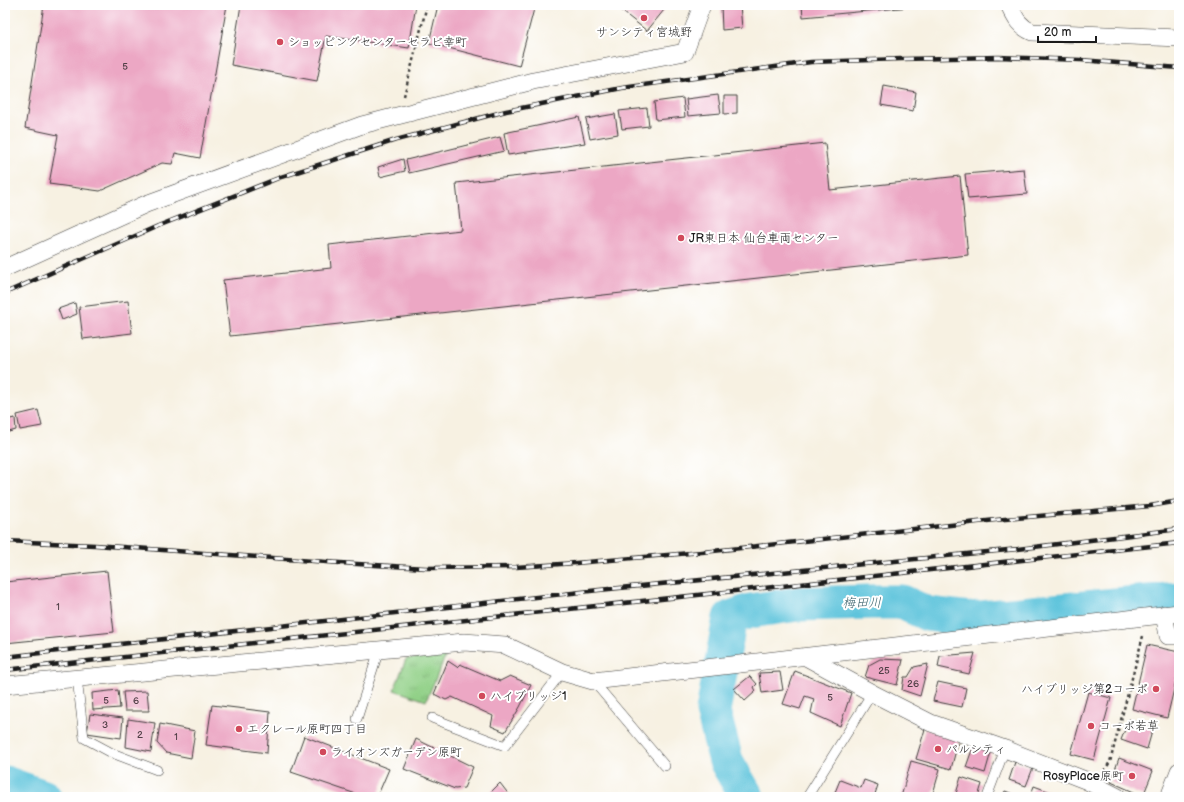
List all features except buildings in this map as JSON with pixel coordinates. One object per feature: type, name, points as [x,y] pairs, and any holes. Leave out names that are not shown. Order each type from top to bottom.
[{"type":"street","points":[[5,268],[146,204],[362,125],[533,81],[685,52],[702,5]]},
{"type":"street","points":[[1009,5],[1018,23],[1032,32],[1179,38]]},
{"type":"street","points":[[5,685],[464,642],[505,645],[562,672],[593,682],[1164,614],[1168,636],[1179,636]]},
{"type":"street","points":[[806,657],[931,723],[1005,749],[1085,780],[1118,797]]},
{"type":"street","points":[[1169,797],[1179,771]]},
{"type":"lane","points":[[357,719],[380,650]]},
{"type":"lane","points":[[432,718],[505,746],[562,672]]},
{"type":"lane","points":[[77,678],[84,738],[112,753],[157,770]]},
{"type":"lane","points":[[593,682],[664,766]]},
{"type":"lane","points":[[807,797],[872,693]]},
{"type":"lane","points":[[987,797],[1005,749]]},
{"type":"path","points":[[399,115],[427,5]]},
{"type":"path","points":[[1096,786],[1110,762],[1164,614]]},
{"type":"green space","points":[[446,655],[426,701],[394,690],[406,659]]},
{"type":"waterway","name":"梅田川","points":[[747,797],[726,761],[713,711],[730,618],[750,611],[798,604],[902,602],[928,614],[970,619],[1179,599]]},
{"type":"waterway","name":"梅田川","points":[[5,783],[44,797]]},
{"type":"railway","points":[[5,293],[158,226],[281,177],[396,140],[506,111],[622,88],[811,62],[999,57],[1081,60],[1179,68]]},
{"type":"railway","points":[[5,541],[95,545],[426,568],[516,567],[713,551],[1005,519],[1150,506],[1179,501]]},
{"type":"railway","points":[[5,657],[599,590],[1018,549],[1179,529]]},
{"type":"railway","points":[[5,670],[1179,543]]},
{"type":"place","name":"サンシティ宮城野","points":[[644,18]]},
{"type":"place","name":"ショッピングセンターセラビ幸町","points":[[280,42]]},
{"type":"place","name":"JR東日本 仙台車両センター","points":[[681,238]]},
{"type":"place","name":"ハイブリッジ第2コーポ","points":[[1156,689]]},
{"type":"place","name":"ハイブリッジ1","points":[[482,696]]},
{"type":"place","name":"コーポ若草","points":[[1091,726]]},
{"type":"place","name":"エクレール原町四丁目","points":[[239,729]]},
{"type":"place","name":"パルシティ","points":[[938,749]]},
{"type":"place","name":"ライオンズガーデン原町","points":[[323,752]]},
{"type":"place","name":"RosyPlace原町","points":[[1132,776]]}]
